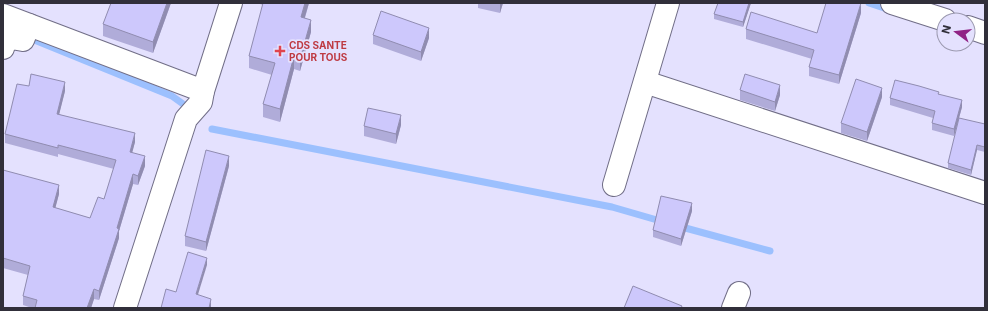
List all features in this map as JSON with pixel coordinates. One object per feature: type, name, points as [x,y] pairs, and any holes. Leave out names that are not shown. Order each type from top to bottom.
[{"type":"street","points":[[125,308],[186,119],[201,102],[203,91],[231,3]]},
{"type":"street","points":[[614,185],[668,3]]},
{"type":"street","points":[[892,3],[936,17]]},
{"type":"street","points":[[3,48],[6,36],[18,21],[203,91]]},
{"type":"street","points":[[644,82],[985,193]]},
{"type":"building","points":[[111,3],[167,3],[153,42],[103,24]]},
{"type":"building","points":[[263,3],[305,3],[301,17],[311,20],[300,59],[294,56],[280,109],[263,104],[275,63],[249,56]]},
{"type":"building","points":[[718,3],[749,3],[743,22],[714,14]]},
{"type":"building","points":[[826,3],[861,3],[839,75],[809,67],[814,50],[746,29],[751,12],[817,33]]},
{"type":"building","points":[[381,11],[429,28],[421,52],[373,35]]},
{"type":"building","points":[[31,74],[65,82],[57,114],[135,133],[130,152],[145,156],[138,176],[133,174],[117,228],[119,229],[99,291],[94,289],[87,308],[35,308],[37,300],[23,296],[30,266],[3,258],[3,170],[59,185],[53,207],[90,218],[98,197],[104,199],[116,160],[58,145],[58,148],[5,134],[17,84],[29,86]]},
{"type":"building","points":[[745,74],[780,85],[775,102],[740,90]]},
{"type":"building","points":[[856,79],[882,88],[867,132],[841,123]]},
{"type":"building","points":[[895,80],[962,100],[954,129],[932,123],[935,111],[890,98]]},
{"type":"building","points":[[368,108],[401,115],[396,134],[364,126]]},
{"type":"building","points":[[959,118],[985,124],[985,147],[977,145],[971,170],[948,163]]},
{"type":"building","points":[[206,150],[229,156],[206,242],[185,236]]},
{"type":"building","points":[[661,196],[692,203],[681,239],[653,230]]},
{"type":"building","points":[[188,252],[207,258],[196,294],[211,299],[209,308],[161,308],[166,289],[176,292]]},
{"type":"building","points":[[633,286],[682,306],[681,308],[624,308]]},
{"type":"waterway","points":[[869,3],[890,10]]},
{"type":"waterway","points":[[27,37],[172,96],[190,109]]},
{"type":"waterway","points":[[212,129],[612,207],[664,222]]},
{"type":"waterway","points":[[678,226],[770,251]]},
{"type":"place","name":"CDS SANTE POUR TOUS","points":[[280,51]]}]
